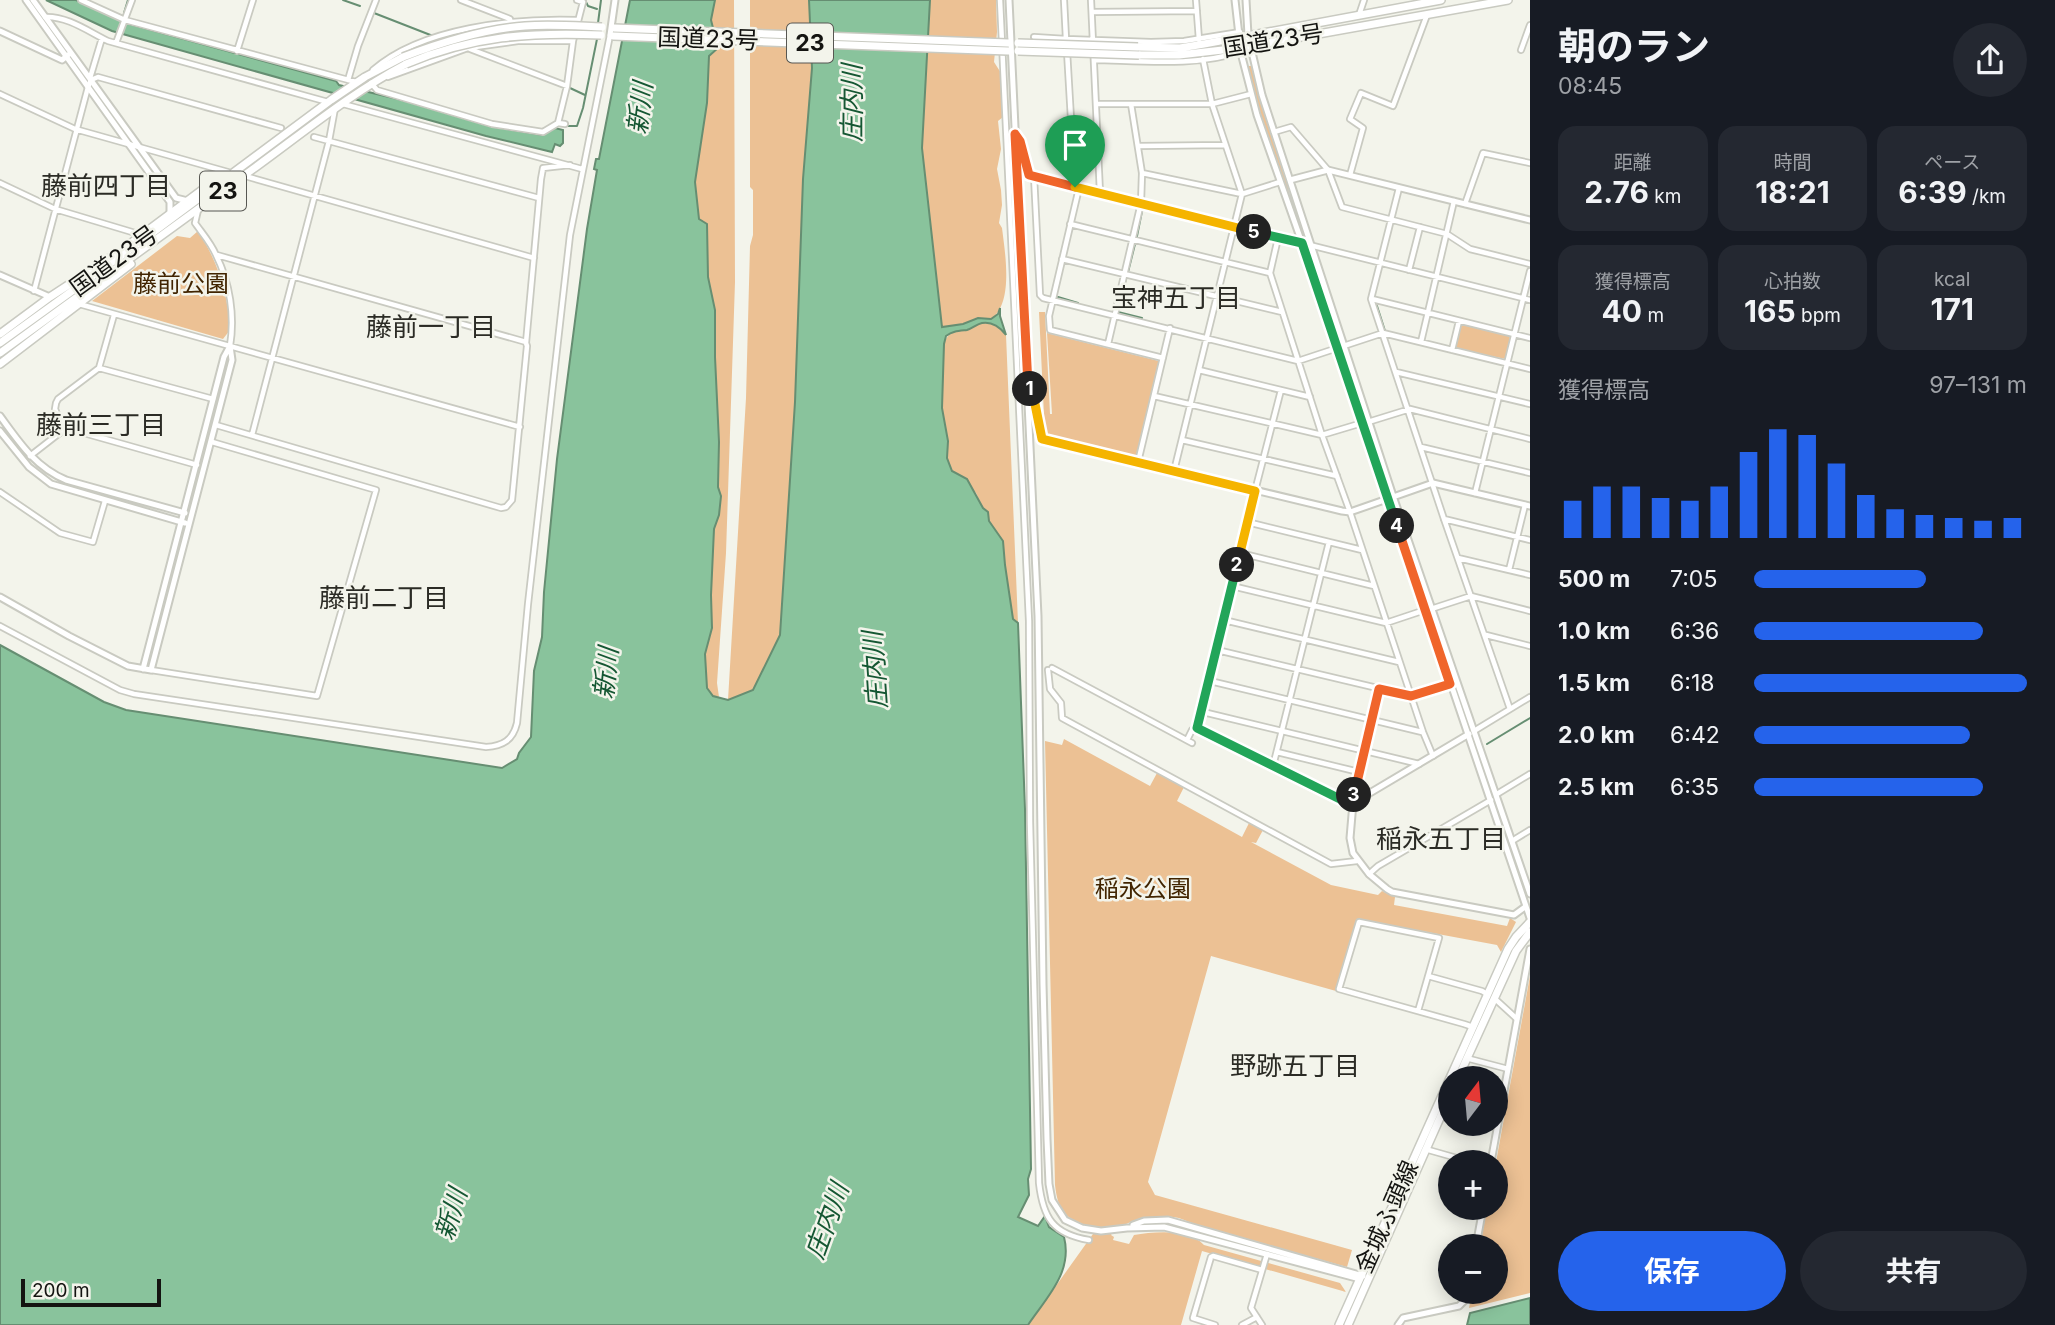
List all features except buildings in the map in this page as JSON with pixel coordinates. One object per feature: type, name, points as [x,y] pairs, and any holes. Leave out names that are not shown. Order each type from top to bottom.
[{"type":"main road","name":"国道23号","points":[[1138,51],[1180,48],[1441,0]]},
{"type":"main road","name":"国道23号","points":[[0,344],[166,234],[244,176],[334,103],[367,82],[404,61],[494,37],[608,31],[1138,51],[1179,55],[1241,50],[1250,46],[1508,0]]},
{"type":"main road","name":"国道23号","points":[[367,82],[404,61]]},
{"type":"main road","name":"国道23号","points":[[0,354],[319,110],[334,103]]},
{"type":"main road","points":[[0,334],[299,121],[319,110]]},
{"type":"main road","points":[[0,364],[119,274],[166,234]]},
{"type":"main road","name":"金城ふ頭線","points":[[1463,1066],[1508,949],[1530,920]]},
{"type":"main road","name":"金城ふ頭線","points":[[1348,1325],[1363,1278],[1474,1027],[1516,951],[1530,932]]},
{"type":"main road","name":"金城ふ頭線","points":[[1339,1325],[1438,1121]]},
{"type":"street","points":[[26,0],[176,198],[188,201]]},
{"type":"street","points":[[33,0],[68,55]]},
{"type":"street","points":[[81,0],[125,21],[348,80],[367,82],[395,76],[468,48],[518,41],[573,41]]},
{"type":"street","points":[[116,43],[132,0]]},
{"type":"street","points":[[237,51],[253,0]]},
{"type":"street","points":[[348,80],[376,0]]},
{"type":"street","points":[[461,0],[510,19],[510,22]]},
{"type":"street","points":[[558,123],[567,86],[577,20],[584,1],[577,0]]},
{"type":"street","points":[[0,626],[120,690],[134,694],[486,747],[499,746],[509,741],[517,723],[569,248],[615,0]]},
{"type":"street","points":[[1000,0],[1029,621],[1030,822],[1039,1183],[1043,1208],[1056,1229],[1089,1240]]},
{"type":"street","points":[[1009,0],[1038,616],[1041,916],[1050,1191],[1060,1215],[1076,1226],[1101,1231],[1164,1227],[1363,1278]]},
{"type":"street","points":[[1064,0],[1077,187],[1062,259],[1050,299],[1049,330],[1163,358]]},
{"type":"street","points":[[1091,0],[1100,193]]},
{"type":"street","points":[[1196,0],[1199,40]]},
{"type":"street","points":[[1235,0],[1242,35],[1250,46],[1262,95],[1341,348],[1530,920]]},
{"type":"street","points":[[1246,0],[1241,50],[1251,94],[1341,348]]},
{"type":"street","points":[[1359,15],[1364,0]]},
{"type":"street","points":[[1092,12],[1197,11]]},
{"type":"street","points":[[1350,175],[1363,128],[1350,119],[1361,93],[1393,106],[1427,15]]},
{"type":"street","points":[[45,17],[75,24],[116,43],[582,169]]},
{"type":"street","points":[[367,82],[381,63],[424,41],[468,28],[510,22],[577,20]]},
{"type":"street","points":[[1521,50],[1530,25]]},
{"type":"street","points":[[0,31],[62,60],[68,55]]},
{"type":"street","points":[[1034,37],[1151,42],[1242,35]]},
{"type":"street","points":[[34,291],[75,129],[102,38]]},
{"type":"street","points":[[468,48],[567,86]]},
{"type":"street","points":[[1094,60],[1203,59],[1241,50]]},
{"type":"street","points":[[1174,471],[1242,194],[1212,104],[1203,59]]},
{"type":"street","points":[[90,82],[98,77],[281,128]]},
{"type":"street","points":[[90,82],[127,144],[170,202],[170,214]]},
{"type":"street","points":[[367,82],[377,90],[492,124],[543,132],[558,123],[565,124]]},
{"type":"street","points":[[0,93],[75,129],[228,172]]},
{"type":"street","points":[[1097,104],[1212,104],[1251,94]]},
{"type":"street","points":[[252,435],[329,141],[334,103]]},
{"type":"street","points":[[1108,344],[1141,203],[1142,173],[1131,104]]},
{"type":"street","points":[[1275,132],[1291,127],[1328,170],[1342,206],[1447,234],[1470,249],[1530,264]]},
{"type":"street","points":[[1015,134],[1020,141],[1029,175],[1034,177],[1530,300]]},
{"type":"street","points":[[314,136],[539,198]]},
{"type":"street","points":[[1138,146],[1225,145]]},
{"type":"street","points":[[1465,204],[1483,153],[1530,163]]},
{"type":"street","points":[[216,425],[506,507],[512,500],[520,427],[543,168],[570,165]]},
{"type":"street","points":[[1290,180],[1328,170],[1530,220]]},
{"type":"street","points":[[1142,173],[1242,194],[1280,182]]},
{"type":"street","points":[[244,176],[534,258]]},
{"type":"street","points":[[1034,177],[1040,295],[1050,299],[1298,361],[1383,333],[1530,369]]},
{"type":"street","points":[[0,183],[55,209],[142,235]]},
{"type":"street","points":[[1399,188],[1371,299],[1510,709]]},
{"type":"street","points":[[1421,342],[1454,201]]},
{"type":"street","points":[[151,670],[232,360],[231,303],[217,255],[195,222],[198,209]]},
{"type":"street","points":[[1070,224],[1270,273]]},
{"type":"street","points":[[1409,270],[1420,227]]},
{"type":"street","points":[[1278,238],[1270,273],[1322,435],[1433,756]]},
{"type":"street","points":[[217,255],[526,342]]},
{"type":"street","points":[[1062,259],[1283,312]]},
{"type":"street","points":[[1475,493],[1530,271]]},
{"type":"street","points":[[0,275],[50,297]]},
{"type":"street","points":[[1371,299],[1530,338]]},
{"type":"street","points":[[79,304],[520,427]]},
{"type":"street","points":[[114,315],[99,368],[58,399],[55,410],[66,428],[197,465]]},
{"type":"street","points":[[1452,350],[1459,320]]},
{"type":"street","points":[[1138,462],[1170,328]]},
{"type":"street","points":[[143,669],[224,358],[230,346]]},
{"type":"street","points":[[99,368],[214,399]]},
{"type":"street","points":[[1199,370],[1310,397]]},
{"type":"street","points":[[1396,372],[1530,404]]},
{"type":"street","points":[[1028,385],[1033,394],[1042,439],[1255,491],[1350,512],[1433,483],[1528,506],[1509,570]]},
{"type":"street","points":[[1281,390],[1203,712],[1197,728],[1192,730],[1190,742],[1050,669],[1050,689],[1061,703],[1062,718],[1331,864],[1357,860]]},
{"type":"street","points":[[1154,396],[1322,435],[1407,409],[1530,439]]},
{"type":"street","points":[[0,416],[30,456],[52,474],[192,515]]},
{"type":"street","points":[[30,456],[66,428]]},
{"type":"street","points":[[0,431],[16,453],[51,484],[189,524]]},
{"type":"street","points":[[1182,440],[1336,476]]},
{"type":"street","points":[[0,597],[128,666],[317,696],[376,490],[212,442]]},
{"type":"street","points":[[1421,447],[1530,473]]},
{"type":"street","points":[[0,492],[60,533],[93,542],[105,501]]},
{"type":"street","points":[[1444,519],[1530,540]]},
{"type":"street","points":[[1247,522],[1363,550]]},
{"type":"street","points":[[1273,766],[1329,542]]},
{"type":"street","points":[[1240,553],[1375,586]]},
{"type":"street","points":[[1457,558],[1530,575]]},
{"type":"street","points":[[1232,586],[1387,623],[1471,596],[1530,611]]},
{"type":"street","points":[[1428,610],[1497,794],[1530,894]]},
{"type":"street","points":[[1224,620],[1400,663]]},
{"type":"street","points":[[1485,635],[1530,646]]},
{"type":"street","points":[[1217,650],[1411,696],[1450,684]]},
{"type":"street","points":[[1209,681],[1423,732]]},
{"type":"street","points":[[1379,689],[1353,803],[1351,846],[1357,860],[1369,874],[1392,892],[1514,915],[1525,907]]},
{"type":"street","points":[[1197,728],[1346,802],[1353,803],[1530,697]]},
{"type":"street","points":[[1203,712],[1419,765]]},
{"type":"street","points":[[1277,752],[1359,772]]},
{"type":"street","points":[[1497,794],[1529,777]]},
{"type":"street","points":[[1369,874],[1378,866],[1491,800]]},
{"type":"street","points":[[1512,841],[1530,831]]},
{"type":"street","points":[[1418,1011],[1439,938],[1359,922],[1339,989],[1474,1027]]},
{"type":"street","points":[[1508,1069],[1530,948]]},
{"type":"street","points":[[1428,976],[1482,991],[1517,1019]]},
{"type":"street","points":[[1466,1058],[1497,1066]]},
{"type":"street","points":[[1425,1149],[1438,1153]]},
{"type":"street","points":[[1127,1228],[1144,1221],[1168,1220],[1363,1278]]},
{"type":"street","points":[[1262,1325],[1251,1308],[1267,1254]]},
{"type":"street","points":[[1215,1325],[1193,1318],[1211,1257],[1262,1270]]},
{"type":"street","points":[[1398,1325],[1403,1318],[1461,1304]]},
{"type":"street","points":[[1242,1325],[1257,1317]]},
{"type":"green space","points":[[715,0],[734,0],[735,282],[726,553],[717,683],[719,697],[713,696],[707,688],[705,654],[712,628],[714,529],[719,515],[715,310],[708,277],[707,224],[699,219],[695,182],[707,103],[709,56],[718,48],[711,20]]},
{"type":"green space","points":[[750,0],[809,0],[812,68],[803,179],[795,402],[776,693],[619,1325],[728,700],[746,398],[750,246],[753,235],[753,190],[750,187]]},
{"type":"green space","points":[[930,0],[996,0],[994,62],[1001,73],[1003,117],[998,121],[1001,149],[997,169],[1002,205],[999,223],[1002,228],[1006,264],[1003,302],[991,319],[978,318],[942,328],[922,148]]},
{"type":"green space","points":[[1248,66],[1252,66],[1288,187],[1291,206],[1259,113]]},
{"type":"green space","name":"藤前公園","points":[[198,231],[216,266],[227,303],[230,330],[223,339],[92,301],[177,236],[190,238]]},
{"type":"green space","points":[[1039,312],[1045,312],[1050,414],[1047,333],[1159,361],[1135,458],[1045,436]]},
{"type":"green space","points":[[980,323],[995,325],[1006,335],[1018,623],[1013,620],[1003,541],[989,521],[988,512],[976,493],[952,471],[947,458],[948,441],[942,408],[944,344],[946,338],[954,332]]},
{"type":"green space","points":[[1459,324],[1509,335],[1505,359],[1455,348]]},
{"type":"green space","name":"稲永公園","points":[[1064,739],[1150,786],[1157,773],[1184,787],[1177,801],[1242,837],[1249,823],[1263,830],[1256,843],[1251,842],[1331,885],[1378,895],[1382,891],[1395,897],[1394,905],[1507,926],[1510,918],[1516,922],[1501,952],[1497,945],[1357,919],[1336,991],[1211,956],[1148,1182],[1155,1195],[1352,1250],[1347,1267],[1173,1217],[1131,1222],[1111,1235],[1113,1240],[1129,1244],[1134,1235],[1161,1232],[1189,1236],[1204,1245],[1340,1283],[1346,1292],[1202,1251],[1181,1325],[1028,1325],[1093,1234],[1092,1227],[1070,1218],[1061,1208],[1055,1185],[1045,741],[1062,745]]},
{"type":"green space","points":[[1530,976],[1530,1293],[1508,1298],[1508,1234],[1482,1234],[1485,1220],[1508,1220],[1508,1150],[1498,1150],[1501,1136],[1508,1136],[1508,1096]]},
{"type":"green space","points":[[1470,1304],[1485,1304],[1469,1308]]},
{"type":"water","points":[[46,0],[76,0],[126,23],[490,126],[542,135],[555,128],[563,130],[563,143],[560,146],[555,144],[552,152],[486,136],[112,31]]},
{"type":"water","points":[[630,0],[715,0],[711,20],[718,48],[709,56],[707,103],[695,182],[699,219],[707,224],[708,277],[715,310],[718,487],[721,496],[714,529],[712,628],[705,654],[707,688],[713,696],[728,700],[753,690],[780,635],[795,402],[803,179],[812,68],[809,0],[930,0],[922,148],[942,327],[963,324],[978,318],[991,319],[998,314],[1000,308],[1006,335],[996,326],[986,323],[946,336],[942,408],[948,441],[947,458],[952,471],[967,479],[1003,541],[1013,619],[1018,623],[1025,809],[1031,1169],[1028,1179],[1029,1195],[1018,1217],[1038,1226],[1045,1216],[1049,1227],[1064,1237],[1066,1250],[1062,1273],[1028,1325],[0,1325],[0,645],[104,702],[126,710],[502,768],[517,759],[531,737],[534,671],[542,637],[557,459],[597,170],[594,169],[596,159],[599,159]]},
{"type":"water","points":[[1530,1298],[1530,1325],[1467,1325],[1470,1313]]},
{"type":"waterway","points":[[124,13],[128,0]]},
{"type":"waterway","points":[[343,0],[360,6]]},
{"type":"waterway","points":[[585,0],[588,6],[597,9]]},
{"type":"waterway","points":[[598,23],[601,0]]},
{"type":"waterway","points":[[374,13],[433,36]]},
{"type":"waterway","points":[[567,126],[577,126],[597,39]]},
{"type":"waterway","points":[[570,88],[585,95]]},
{"type":"waterway","points":[[1137,236],[1142,211]]},
{"type":"waterway","points":[[1128,272],[1135,244]]},
{"type":"waterway","points":[[1126,278],[1118,312],[1142,318]]},
{"type":"waterway","points":[[1058,297],[1078,303]]},
{"type":"waterway","points":[[1377,306],[1385,331]]},
{"type":"waterway","points":[[1487,744],[1530,718]]},
{"type":"district","name":"藤前四丁目","points":[[106,186]]},
{"type":"district","name":"宝神五丁目","points":[[1176,298]]},
{"type":"district","name":"藤前一丁目","points":[[431,327]]},
{"type":"district","name":"藤前三丁目","points":[[101,425]]},
{"type":"district","name":"藤前二丁目","points":[[384,598]]},
{"type":"district","name":"稲永五丁目","points":[[1441,839]]},
{"type":"district","name":"野跡五丁目","points":[[1295,1066]]},
{"type":"route","points":[[1015,134],[1020,141],[1029,175],[1075,187],[1302,243],[1450,684],[1411,696],[1379,689],[1353,803],[1346,802],[1197,728],[1255,491],[1042,439],[1033,394],[1028,385],[1015,134]]},
{"type":"water label","name":"庄内川","points":[[852,103]]},
{"type":"water label","name":"新川","points":[[640,108]]},
{"type":"water label","name":"庄内川","points":[[875,670]]},
{"type":"water label","name":"新川","points":[[606,673]]},
{"type":"water label","name":"新川","points":[[451,1214]]},
{"type":"water label","name":"庄内川","points":[[827,1221]]}]
